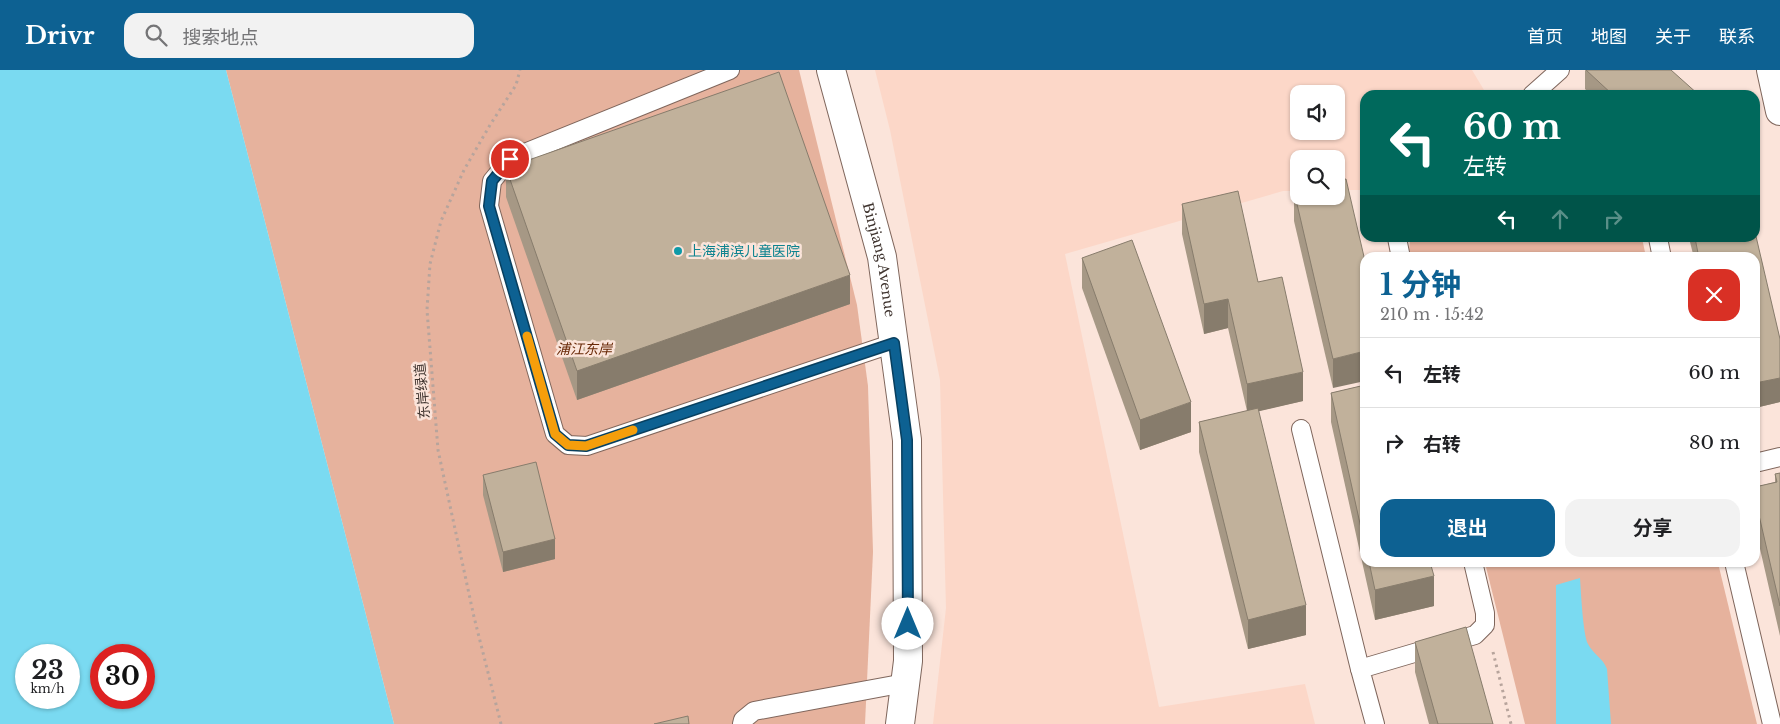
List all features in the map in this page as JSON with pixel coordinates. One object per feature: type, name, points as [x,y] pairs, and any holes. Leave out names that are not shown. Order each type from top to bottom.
[{"type":"street","name":"Binjiang Avenue","points":[[831,70],[882,257],[907,440],[908,661],[900,724]]},
{"type":"street","points":[[1771,70],[1780,111]]},
{"type":"lane","points":[[730,70],[510,159],[492,181],[489,206],[555,434],[568,445],[586,446],[894,343]]},
{"type":"lane","points":[[1538,90],[1560,70]]},
{"type":"lane","points":[[1301,429],[1375,724]]},
{"type":"lane","points":[[1760,462],[1780,457]]},
{"type":"lane","points":[[1360,669],[1476,635],[1486,625],[1474,567]]},
{"type":"lane","points":[[1735,567],[1772,724]]},
{"type":"lane","points":[[742,724],[743,720],[754,711],[905,683]]},
{"type":"path","name":"东岸绿道","points":[[501,724],[474,617],[438,450],[427,310],[430,264],[441,221],[464,170],[516,85],[520,70]]},
{"type":"path","points":[[1486,625],[1511,724]]},
{"type":"shaded area","points":[[875,70],[1472,70],[1484,90],[1360,90],[1360,190],[1345,190],[1345,150],[1290,150],[1290,191],[1283,191],[1065,254],[1159,707],[1305,684],[1315,724],[933,724],[946,608],[940,380],[890,130]]},
{"type":"green space","name":"浦江东岸","points":[[226,70],[799,70],[857,305],[868,386],[873,552],[865,724],[394,724]]},
{"type":"green space","points":[[1410,242],[1643,242],[1645,252],[1410,252]]},
{"type":"green space","points":[[1486,567],[1719,567],[1757,724],[1525,724]]},
{"type":"water","points":[[0,70],[226,70],[394,724],[0,724]]},
{"type":"water","points":[[1580,578],[1586,639],[1607,669],[1611,724],[1556,724],[1556,585]]},
{"type":"building","points":[[1586,70],[1671,70],[1693,90],[1608,90]]},
{"type":"building","name":"上海浦滨儿童医院","points":[[779,72],[850,275],[577,371],[506,168]]},
{"type":"building","points":[[1346,179],[1363,252],[1360,252],[1360,352],[1333,359],[1297,205],[1345,205]]},
{"type":"building","points":[[1238,191],[1258,282],[1282,277],[1303,372],[1247,384],[1228,299],[1204,304],[1182,204]]},
{"type":"building","points":[[1132,240],[1191,402],[1140,420],[1082,258]]},
{"type":"building","points":[[1696,242],[1757,242],[1760,252],[1698,252]]},
{"type":"building","points":[[1760,253],[1780,339],[1780,378],[1760,382]]},
{"type":"building","points":[[1360,386],[1360,524],[1331,393]]},
{"type":"building","points":[[1258,408],[1306,605],[1248,620],[1199,422]]},
{"type":"building","points":[[536,462],[555,539],[503,552],[483,475]]},
{"type":"building","points":[[1780,473],[1780,606],[1760,520],[1760,486],[1777,482],[1775,474]]},
{"type":"building","points":[[1370,567],[1431,567],[1434,576],[1375,590]]},
{"type":"building","points":[[1466,627],[1493,724],[1438,724],[1415,642]]},
{"type":"building","points":[[688,716],[689,724],[654,724]]},
{"type":"slow traffic","points":[[527,336],[555,434],[568,445],[586,446],[633,430]]},
{"type":"place","name":"上海浦滨儿童医院","points":[[678,251]]},
{"type":"route","points":[[510,159],[492,181],[489,206],[555,434],[568,445],[586,446],[894,343],[907,440],[908,624]]}]
